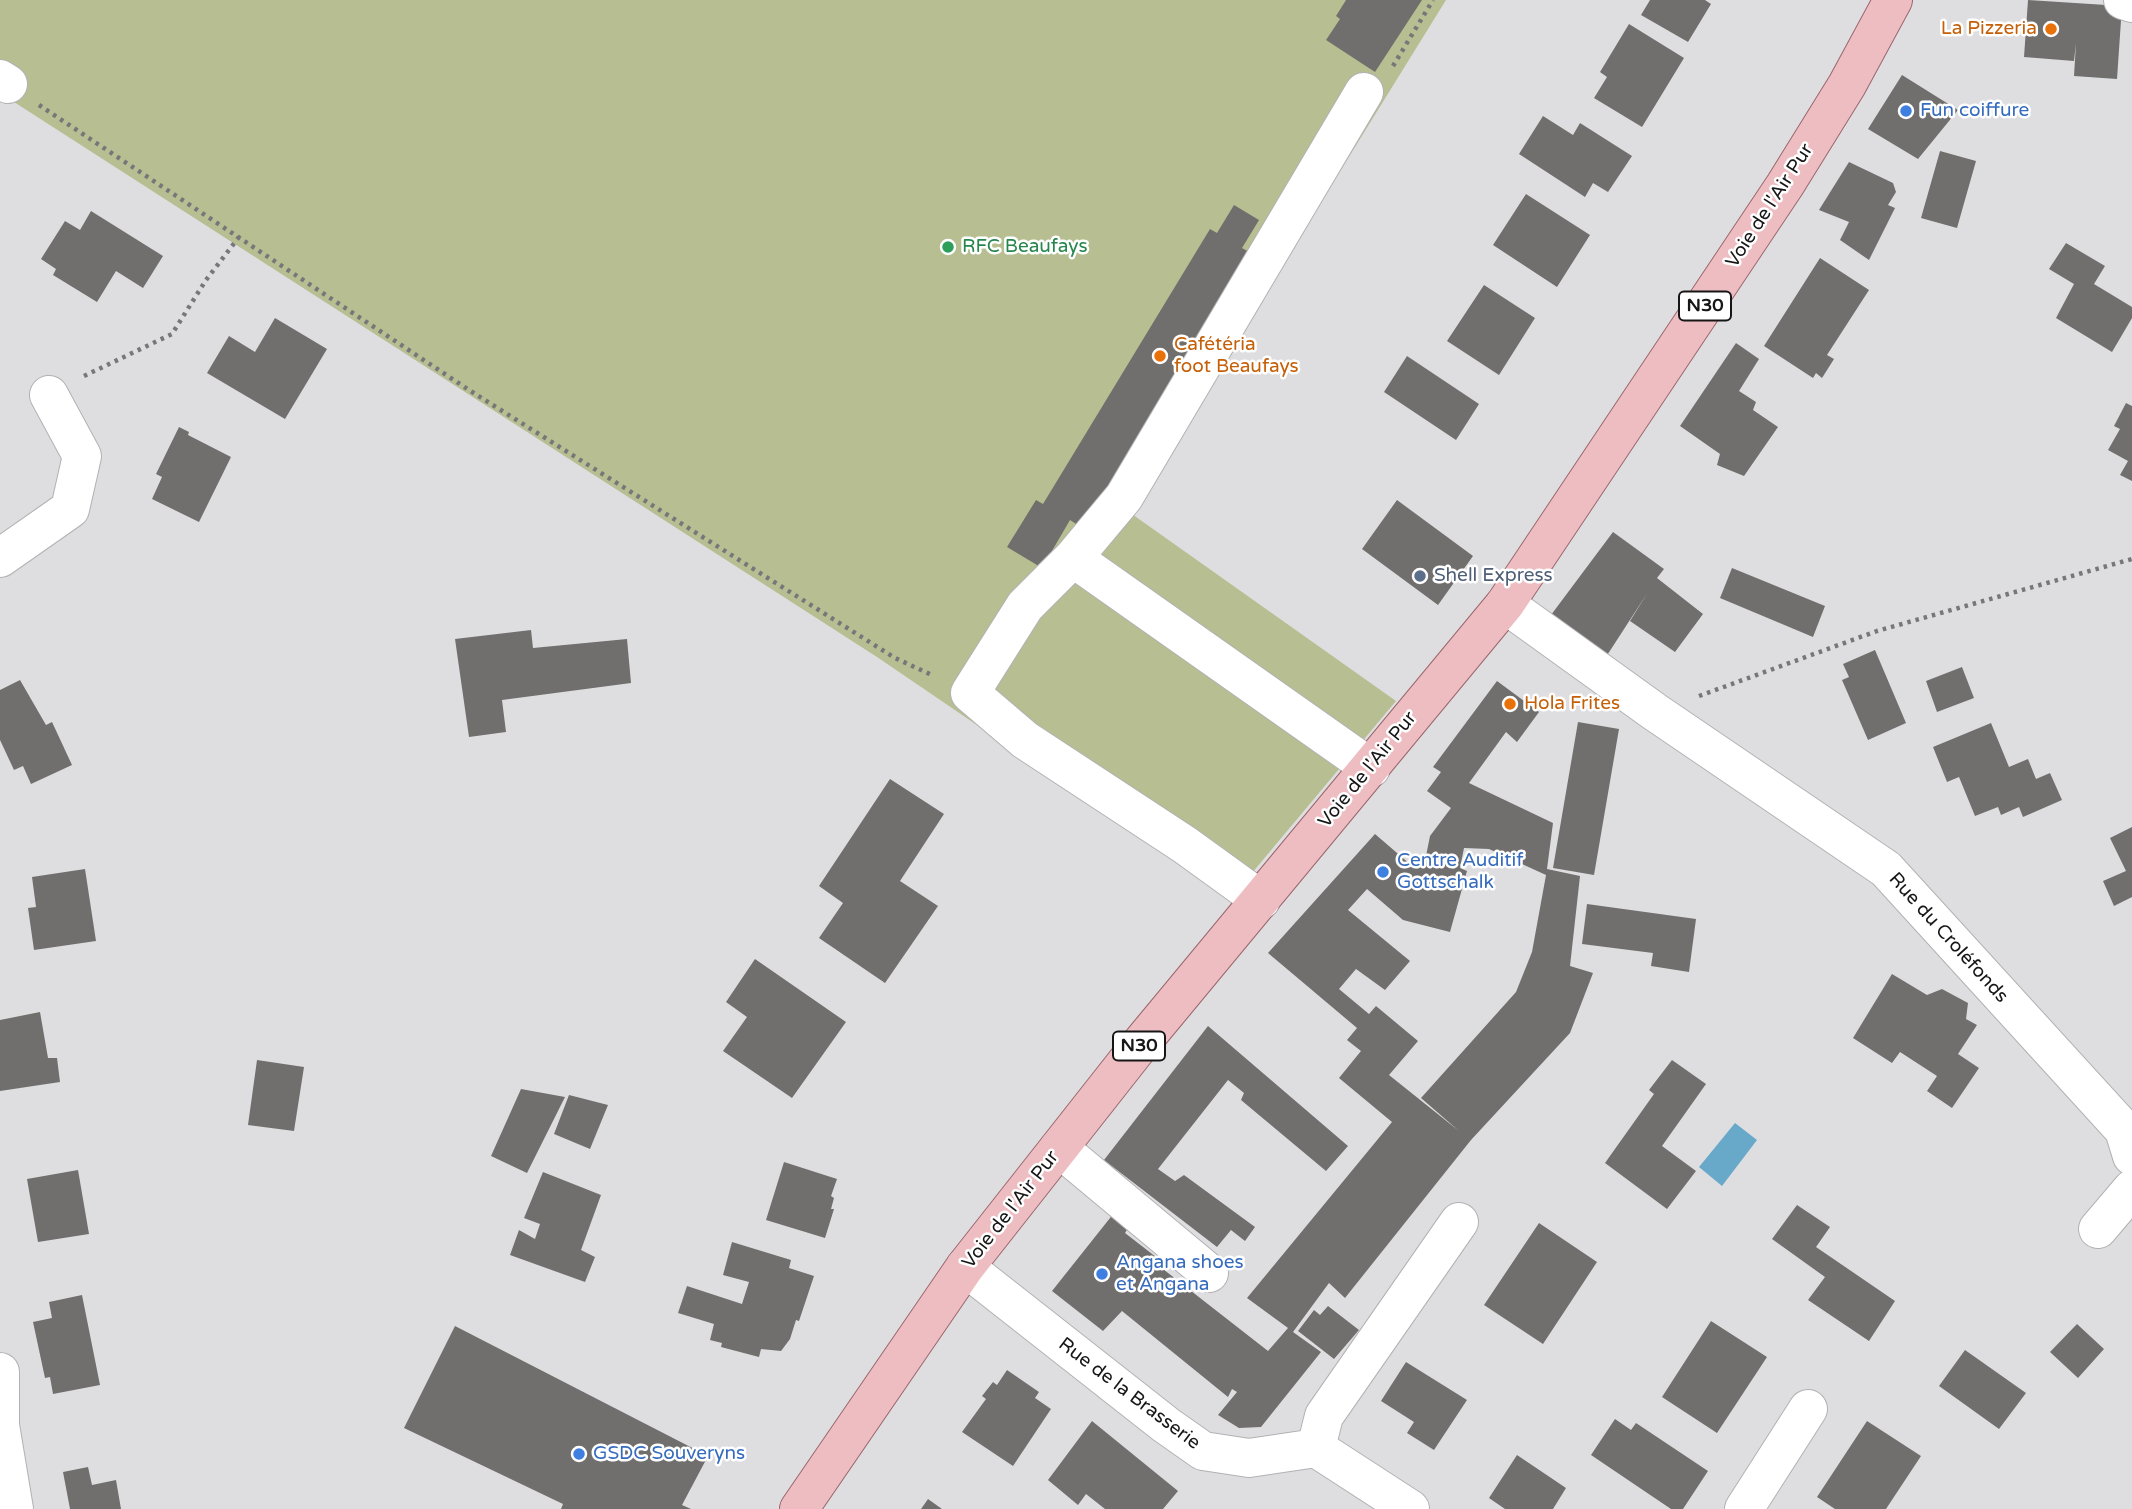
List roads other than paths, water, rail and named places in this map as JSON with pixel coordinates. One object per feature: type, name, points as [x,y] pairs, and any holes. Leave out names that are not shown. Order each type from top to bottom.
[{"type":"main road","name":"Voie de l'Air Pur","points":[[799,1509],[965,1267],[1143,1041],[1505,604],[1785,185],[1847,85],[1893,0]]},
{"type":"street","points":[[2123,0],[2132,3]]},
{"type":"street","points":[[1261,900],[1185,845],[1025,740],[970,693],[1025,606],[1073,558],[1124,497],[1364,92]]},
{"type":"street","points":[[0,558],[70,509],[82,456],[49,395]]},
{"type":"street","points":[[1073,558],[1371,768]]},
{"type":"street","name":"Rue du Croléfonds","points":[[1505,604],[1655,712],[1886,869],[2124,1130],[2132,1156]]},
{"type":"street","points":[[1059,1148],[1209,1273]]},
{"type":"street","points":[[2098,1229],[2132,1189]]},
{"type":"street","points":[[1410,1509],[1316,1448],[1324,1416],[1459,1222]]},
{"type":"street","name":"Rue de la Brasserie","points":[[965,1267],[1166,1426],[1203,1451],[1249,1458],[1316,1448]]},
{"type":"street","points":[[0,1371],[0,1423],[14,1509]]},
{"type":"street","points":[[1744,1509],[1808,1409]]},
{"type":"water","points":[[1735,1123],[1757,1140],[1722,1186],[1699,1167]]},
{"type":"place","name":"La Pizzeria","points":[[2051,29]]},
{"type":"place","name":"Fun coiffure","points":[[1906,111]]},
{"type":"place","name":"RFC Beaufays","points":[[948,247]]},
{"type":"place","name":"Cafétéria foot Beaufays","points":[[1160,356]]},
{"type":"place","name":"Shell Express","points":[[1420,576]]},
{"type":"place","name":"Hola Frites","points":[[1510,704]]},
{"type":"place","name":"Centre Auditif Gottschalk","points":[[1383,872]]},
{"type":"place","name":"Angana shoes et Angana","points":[[1102,1274]]},
{"type":"place","name":"GSDC Souveryns","points":[[579,1454]]}]
